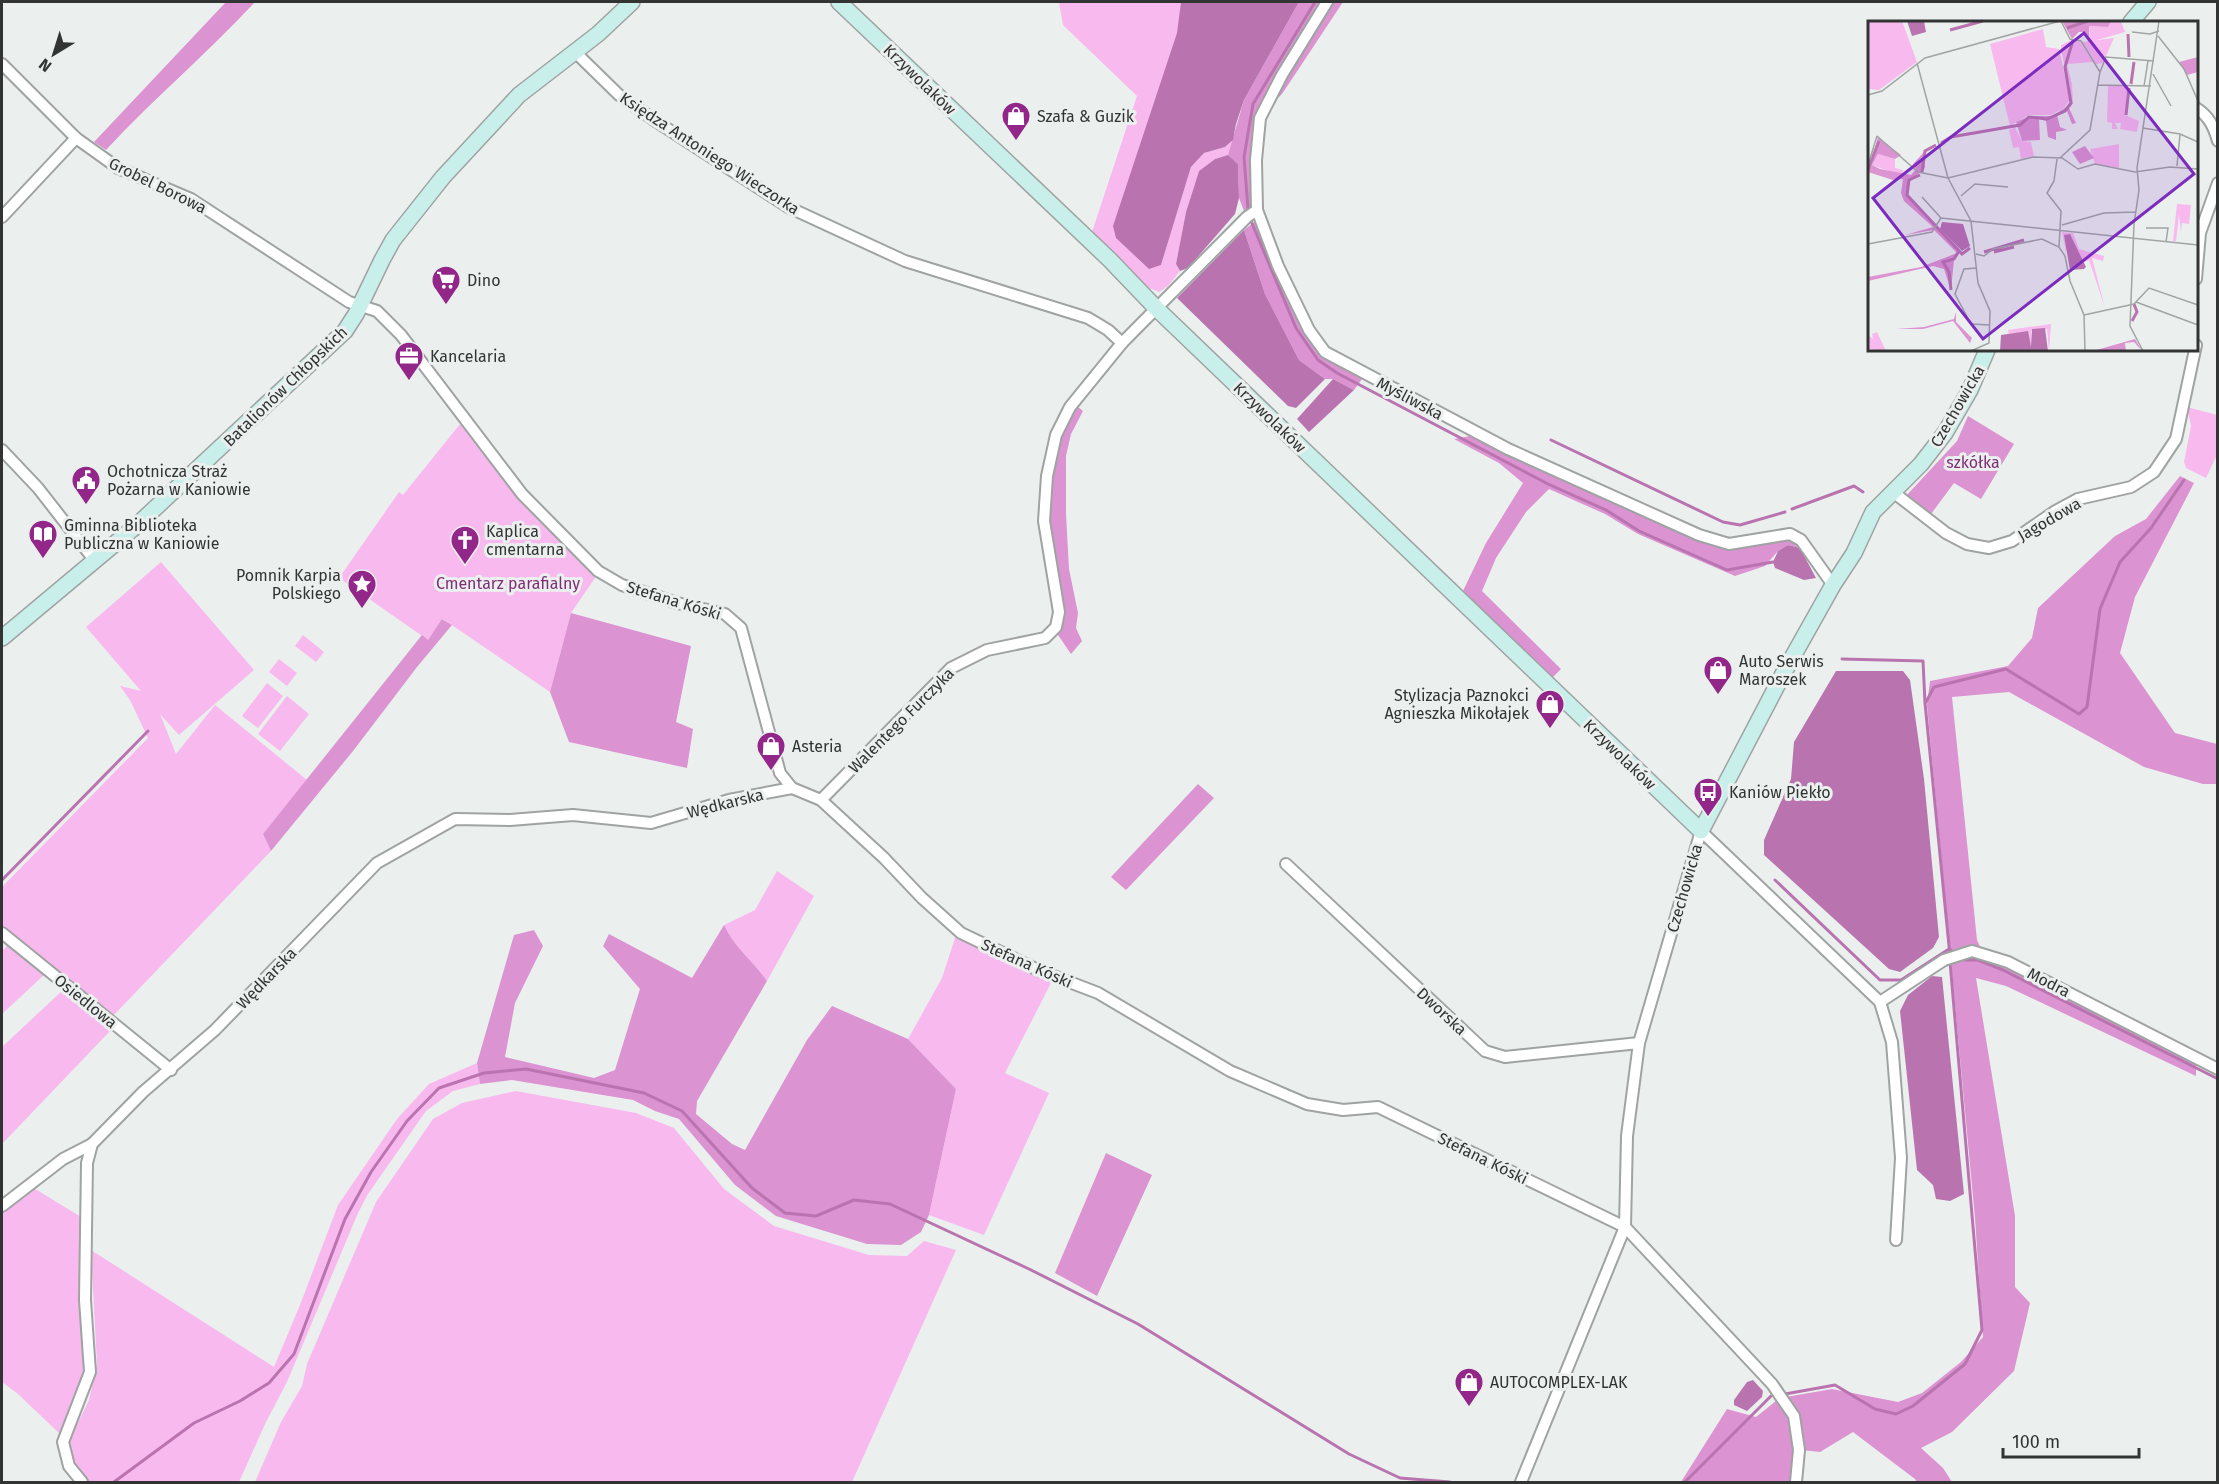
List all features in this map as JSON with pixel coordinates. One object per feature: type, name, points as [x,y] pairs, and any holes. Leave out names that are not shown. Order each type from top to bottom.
[{"type":"street","name":"Batalionów Chłopskich","points":[[2,638],[136,525],[345,331],[361,305],[393,240],[423,201],[519,95],[575,52],[632,2]]},
{"type":"street","name":"Krzywolaków","points":[[839,2],[1110,260],[1156,308],[1701,831]]},
{"type":"street","name":"Myśliwska","points":[[1327,2],[1282,75],[1260,118],[1256,160],[1257,210],[1278,266],[1309,330],[1325,352],[1508,449],[1699,535],[1729,544],[1790,534],[1802,540],[1833,585]]},
{"type":"street","points":[[2132,21],[2148,2]]},
{"type":"street","name":"Księdza Antoniego Wieczorka","points":[[575,52],[619,95],[788,207],[905,261],[1088,318],[1108,330],[1122,344]]},
{"type":"street","name":"Grobel Borowa","points":[[2,64],[76,138],[118,168],[176,191],[204,206],[349,302],[361,305]]},
{"type":"street","points":[[2198,109],[2214,126],[2217,141]]},
{"type":"street","points":[[2,217],[76,138]]},
{"type":"street","points":[[2198,256],[2200,233],[2217,183]]},
{"type":"street","name":"Walentego Furczyka","points":[[821,800],[951,668],[987,650],[1045,638],[1056,627],[1059,612],[1044,521],[1047,476],[1056,435],[1070,407],[1122,344],[1247,217],[1257,210]]},
{"type":"street","name":"Stefana Kóski","points":[[361,305],[377,310],[401,335],[522,494],[598,571],[622,585],[677,603],[725,614],[734,619],[741,628],[780,774],[792,788],[821,800],[961,933],[1038,970],[1098,993],[1230,1071],[1307,1104],[1343,1110],[1378,1107],[1625,1227],[1772,1384],[1794,1416],[1798,1450],[1796,1482]]},
{"type":"street","name":"Czechowicka","points":[[1521,1482],[1625,1227],[1627,1136],[1639,1043],[1701,831],[1783,674],[1833,585],[1854,553],[1873,512],[1921,464],[1945,433],[1970,390],[1987,351]]},
{"type":"street","name":"Jagodowa","points":[[1893,492],[1946,533],[1967,544],[1989,548],[2012,541],[2078,499],[2131,487],[2154,472],[2176,439],[2195,351]]},
{"type":"street","points":[[2,450],[38,488],[95,561]]},
{"type":"street","name":"Wędkarska","points":[[2,1206],[63,1160],[92,1144],[143,1092],[215,1030],[377,863],[456,819],[510,820],[573,815],[651,824],[729,800],[792,788]]},
{"type":"street","points":[[1701,831],[1880,1002],[1892,1042],[1901,1158],[1896,1240]]},
{"type":"street","name":"Dworska","points":[[1286,864],[1485,1051],[1505,1057],[1639,1043]]},
{"type":"street","name":"Osiedlowa","points":[[2,933],[171,1070]]},
{"type":"street","name":"Modra","points":[[1880,1002],[1944,960],[1972,951],[2008,962],[2217,1069]]},
{"type":"street","points":[[82,1482],[69,1466],[63,1442],[90,1372],[85,1300],[85,1204],[87,1163],[92,1144]]},
{"type":"green space","points":[[226,2],[255,2],[106,150],[94,142]]},
{"type":"green space","points":[[1059,2],[1181,2],[1161,265],[1191,167],[1204,153],[1225,147],[1233,140],[1228,155],[1215,159],[1199,171],[1186,212],[1176,264],[1180,271],[1168,286],[1159,292],[1144,286],[1091,235],[1137,96],[1063,25]]},
{"type":"green space","points":[[1299,2],[1343,2],[1282,94],[1258,117],[1253,205],[1244,211],[1239,198],[1238,164],[1228,155],[1244,100]]},
{"type":"green space","points":[[1257,220],[1324,355],[1362,379],[1354,390],[1333,379],[1325,379],[1299,360],[1265,294],[1244,230]]},
{"type":"green space","points":[[1078,407],[1083,411],[1071,434],[1066,456],[1066,514],[1069,569],[1078,613],[1076,628],[1082,641],[1071,654],[1056,632],[1050,522],[1051,478],[1058,439]]},
{"type":"green space","points":[[2187,407],[2217,415],[2217,455],[2206,478],[2186,468],[2184,462],[2191,426]]},
{"type":"green space","name":"szkółka","points":[[1968,416],[2014,444],[1981,499],[1954,483],[1931,514],[1906,496],[1957,441]]},
{"type":"green space","name":"Cmentarz parafialny","points":[[460,424],[525,503],[597,575],[571,613],[550,692],[443,619],[428,640],[339,578],[399,492],[403,495]]},
{"type":"green space","points":[[1470,436],[1729,548],[1792,537],[1800,542],[1800,548],[1788,545],[1778,551],[1765,566],[1735,576],[1638,534],[1605,514],[1549,489],[1526,512],[1496,558],[1482,591],[1561,669],[1551,679],[1462,593],[1486,543],[1523,483],[1499,463],[1454,439]]},
{"type":"green space","points":[[2180,476],[2194,483],[2135,597],[2120,653],[2175,733],[2217,744],[2217,784],[2203,784],[2144,767],[2009,692],[1952,697],[1977,940],[1985,958],[2006,964],[2196,1063],[2196,1076],[2006,986],[1976,978],[2015,1216],[2015,1287],[2030,1303],[2014,1371],[1952,1432],[1921,1448],[1943,1468],[1952,1482],[1917,1482],[1853,1432],[1820,1452],[1801,1450],[1786,1397],[1832,1389],[1898,1402],[1922,1393],[1961,1362],[1983,1337],[1975,1218],[1927,705],[1930,681],[2008,666],[2032,638],[2038,608],[2115,536],[2146,519]]},
{"type":"green space","points":[[161,562],[254,670],[179,735],[160,714],[176,754],[215,705],[307,780],[263,834],[271,851],[112,1017],[2,927],[2,887],[148,738],[130,700],[120,686],[141,691],[86,627]]},
{"type":"green space","points":[[571,613],[691,646],[676,722],[693,729],[687,768],[569,742],[550,692]]},
{"type":"green space","points":[[442,619],[452,625],[271,851],[263,834],[422,635],[428,640]]},
{"type":"green space","points":[[303,635],[324,652],[316,662],[295,646]]},
{"type":"green space","points":[[279,659],[297,673],[287,686],[269,672]]},
{"type":"green space","points":[[267,683],[283,696],[258,728],[242,716]]},
{"type":"green space","points":[[287,696],[309,714],[280,751],[258,734]]},
{"type":"green space","points":[[1198,784],[1214,798],[1126,890],[1111,877]]},
{"type":"green space","points":[[777,871],[814,896],[767,981],[733,940],[724,925],[755,910]]},
{"type":"green space","points":[[724,925],[733,940],[767,981],[697,1101],[696,1114],[732,1144],[745,1150],[807,1040],[832,1006],[908,1039],[956,1089],[929,1215],[921,1232],[901,1245],[867,1244],[776,1216],[735,1185],[679,1119],[633,1100],[512,1080],[480,1084],[477,1063],[514,935],[534,930],[543,946],[515,1003],[505,1057],[594,1078],[615,1070],[640,989],[603,946],[609,934],[692,978]]},
{"type":"green space","points":[[956,935],[1052,981],[1005,1073],[1049,1093],[984,1235],[929,1215],[956,1089],[908,1039],[942,978]]},
{"type":"green space","points":[[8,945],[44,975],[2,1014],[2,951]]},
{"type":"green space","points":[[63,990],[111,1030],[2,1144],[2,1047]]},
{"type":"green space","points":[[477,1063],[480,1084],[453,1091],[426,1111],[368,1194],[287,1382],[239,1482],[89,1481],[73,1462],[69,1441],[89,1400],[97,1364],[91,1250],[274,1367],[338,1205],[397,1119],[429,1084]]},
{"type":"green space","points":[[516,1091],[636,1113],[674,1128],[724,1189],[774,1226],[869,1255],[907,1256],[924,1241],[956,1250],[852,1482],[255,1482],[281,1422],[302,1386],[307,1364],[376,1202],[433,1119],[462,1103]]},
{"type":"green space","points":[[1106,1153],[1152,1175],[1097,1296],[1055,1273]]},
{"type":"green space","points":[[32,1187],[81,1217],[80,1301],[86,1371],[61,1435],[2,1382],[2,1213]]},
{"type":"green space","points":[[1781,1397],[1793,1429],[1794,1458],[1791,1482],[1681,1482],[1727,1409],[1756,1417]]},
{"type":"shaded area","points":[[1181,2],[1299,2],[1244,100],[1233,140],[1225,147],[1204,153],[1191,167],[1161,265],[1149,269],[1116,238],[1113,226],[1177,33]]},
{"type":"shaded area","points":[[1228,155],[1238,164],[1239,198],[1235,214],[1188,268],[1180,271],[1176,264],[1186,212],[1199,171],[1215,159]]},
{"type":"shaded area","points":[[1244,230],[1265,294],[1299,360],[1325,379],[1296,408],[1288,406],[1177,298]]},
{"type":"shaded area","points":[[1333,379],[1354,390],[1309,432],[1297,419]]},
{"type":"shaded area","points":[[1788,545],[1800,548],[1816,578],[1804,580],[1775,568],[1773,562],[1778,551]]},
{"type":"shaded area","points":[[1836,671],[1903,671],[1910,680],[1924,779],[1939,937],[1933,948],[1900,972],[1889,969],[1764,855],[1764,840],[1791,779],[1794,742]]},
{"type":"shaded area","points":[[1932,976],[1942,977],[1964,1194],[1950,1201],[1936,1199],[1933,1185],[1917,1170],[1900,1011],[1908,995]]},
{"type":"shaded area","points":[[1753,1380],[1763,1391],[1762,1397],[1747,1411],[1734,1405],[1734,1400],[1747,1382]]},
{"type":"waterway","points":[[1248,209],[1244,157],[1253,104],[1315,2]]},
{"type":"waterway","points":[[1251,221],[1296,328],[1318,360],[1337,373],[1548,484],[1606,510],[1639,531],[1727,570],[1773,562]]},
{"type":"waterway","points":[[1551,440],[1723,522],[1740,525],[1785,512]]},
{"type":"waterway","points":[[1926,702],[1934,687],[2006,669],[2079,714],[2087,707],[2100,609],[2120,562],[2151,528],[2184,480]]},
{"type":"waterway","points":[[1792,509],[1854,486],[1863,492]]},
{"type":"waterway","points":[[1842,659],[1923,661],[1925,703],[1950,956]]},
{"type":"waterway","points":[[2,880],[148,731]]},
{"type":"waterway","points":[[1775,880],[1880,980],[1901,980],[1949,949],[1955,953]]},
{"type":"waterway","points":[[1960,957],[1964,960],[1978,960],[2003,970],[2218,1079]]},
{"type":"waterway","points":[[1785,1394],[1835,1385],[1875,1409],[1896,1414],[1913,1406],[1965,1364],[1982,1330],[1950,962]]},
{"type":"waterway","points":[[114,1482],[194,1423],[240,1401],[269,1383],[294,1354],[345,1219],[371,1172],[407,1121],[439,1088],[484,1073],[526,1069],[644,1093],[682,1111],[752,1188],[785,1213],[816,1216],[854,1200],[890,1204],[1029,1269],[1138,1324],[1349,1454],[1400,1478],[1450,1482]]},
{"type":"waterway","points":[[1685,1482],[1771,1396]]},
{"type":"place","name":"Szafa & Guzik","points":[[1016,142]]},
{"type":"place","name":"Dino","points":[[446,306]]},
{"type":"place","name":"Kancelaria","points":[[409,382]]},
{"type":"place","name":"Ochotnicza Straż Pożarna w Kaniowie","points":[[86,506]]},
{"type":"place","name":"Gminna Biblioteka Publiczna w Kaniowie","points":[[43,560]]},
{"type":"place","name":"Kaplica cmentarna","points":[[465,566]]},
{"type":"place","name":"Pomnik Karpia Polskiego","points":[[362,610]]},
{"type":"place","name":"Auto Serwis Maroszek","points":[[1718,696]]},
{"type":"place","name":"Stylizacja Paznokci Agnieszka Mikołajek","points":[[1550,730]]},
{"type":"place","name":"Asteria","points":[[771,772]]},
{"type":"place","name":"Kaniów Piekło","points":[[1708,818]]},
{"type":"place","name":"AUTOCOMPLEX-LAK","points":[[1469,1408]]}]
